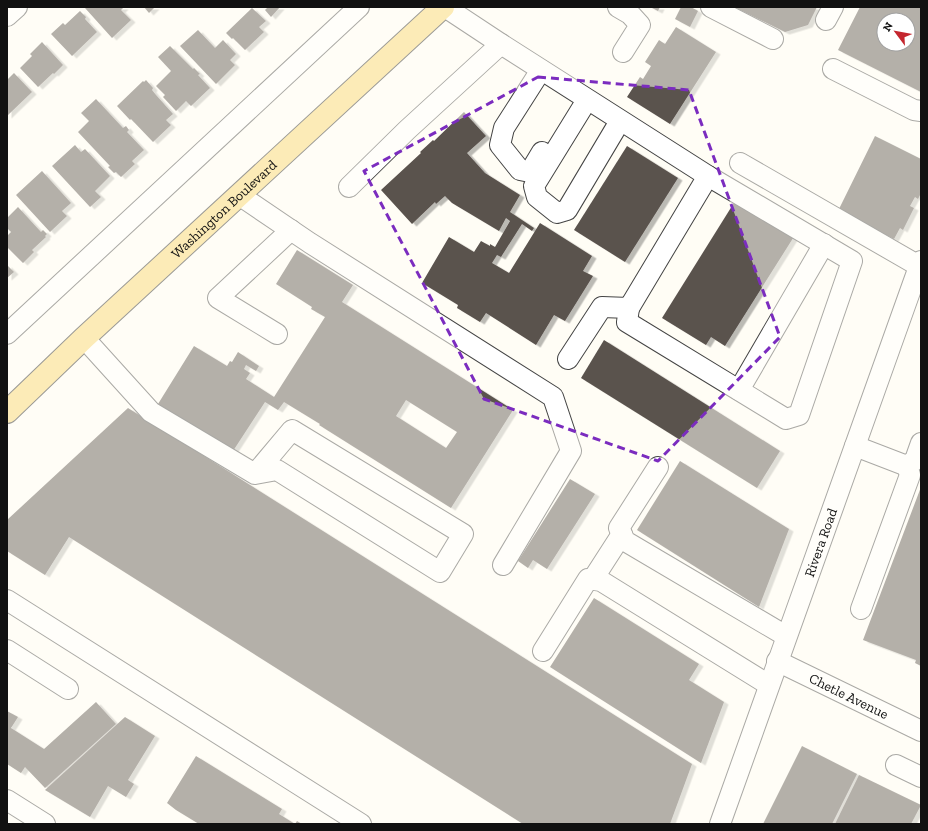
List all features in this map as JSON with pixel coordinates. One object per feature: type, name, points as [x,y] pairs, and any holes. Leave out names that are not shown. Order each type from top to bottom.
[{"type":"main road","name":"Washington Boulevard","points":[[7,412],[84,338],[444,7]]},
{"type":"street","points":[[7,16],[17,7]]},
{"type":"street","points":[[7,334],[359,7]]},
{"type":"street","points":[[444,7],[708,176],[852,261],[799,415],[786,419],[627,322],[629,308],[708,176]]},
{"type":"street","points":[[618,7],[630,14],[640,25],[623,52]]},
{"type":"street","points":[[711,7],[773,39]]},
{"type":"street","points":[[349,187],[407,130],[501,44]]},
{"type":"street","points":[[833,69],[914,110],[921,111]]},
{"type":"street","points":[[541,70],[504,128],[500,145],[520,170],[530,172],[583,97]]},
{"type":"street","points":[[583,97],[534,186],[536,197],[557,213],[567,210],[620,121]]},
{"type":"street","points":[[740,163],[920,263]]},
{"type":"street","points":[[239,195],[291,230],[554,397],[571,451],[503,565]]},
{"type":"street","points":[[277,334],[218,298],[291,230]]},
{"type":"street","points":[[739,390],[824,244]]},
{"type":"street","name":"Rivera Road","points":[[720,824],[920,263]]},
{"type":"street","points":[[568,359],[602,307],[629,308]]},
{"type":"street","points":[[84,338],[151,412],[256,474],[277,470],[440,572],[463,534],[292,430],[256,474]]},
{"type":"street","points":[[907,466],[915,460],[921,443]]},
{"type":"street","points":[[855,446],[907,466]]},
{"type":"street","points":[[861,609],[910,475],[907,466]]},
{"type":"street","points":[[658,467],[619,528],[625,542],[786,636]]},
{"type":"street","points":[[593,579],[622,534]]},
{"type":"street","points":[[543,651],[588,579],[593,579],[600,581],[769,685]]},
{"type":"street","points":[[7,600],[361,824]]},
{"type":"street","points":[[7,650],[68,689]]},
{"type":"street","name":"Chetle Avenue","points":[[778,661],[921,731]]},
{"type":"street","points":[[896,765],[921,777]]},
{"type":"street","points":[[7,800],[45,824]]},
{"type":"highlighted area","points":[[538,77],[689,90],[780,337],[658,461],[484,399],[364,171]]},
{"type":"building","points":[[124,7],[121,10],[131,20],[112,38],[85,8]]},
{"type":"building","points":[[144,7],[155,7],[149,13]]},
{"type":"building","points":[[265,7],[280,7],[271,17],[265,10],[267,8]]},
{"type":"building","points":[[650,7],[660,7],[658,11]]},
{"type":"building","points":[[681,7],[691,7],[698,11],[690,27],[675,19]]},
{"type":"building","points":[[734,7],[817,7],[808,25],[785,32]]},
{"type":"building","points":[[860,7],[921,7],[921,92],[838,50]]},
{"type":"building","points":[[252,8],[266,21],[259,27],[264,32],[245,50],[226,33]]},
{"type":"building","points":[[80,11],[97,32],[72,56],[51,34],[63,23],[65,25]]},
{"type":"building","points":[[676,27],[716,52],[670,124],[627,97],[640,77],[643,79],[651,66],[645,62],[659,40],[665,44]]},
{"type":"building","points":[[198,30],[215,48],[223,40],[236,54],[230,60],[235,65],[216,84],[180,46]]},
{"type":"building","points":[[42,42],[63,65],[38,87],[20,68],[32,56],[30,54]]},
{"type":"building","points":[[170,46],[200,74],[198,75],[210,88],[191,106],[186,101],[176,111],[163,97],[165,95],[156,86],[171,71],[158,57]]},
{"type":"building","points":[[14,73],[32,92],[7,116],[7,80]]},
{"type":"building","points":[[146,80],[153,88],[152,90],[173,114],[166,120],[171,125],[153,142],[117,106],[143,81],[144,82]]},
{"type":"building","points":[[96,99],[123,128],[126,126],[129,130],[127,132],[144,150],[132,161],[135,164],[121,177],[108,167],[110,166],[78,132],[89,121],[81,113]]},
{"type":"building","points":[[464,112],[486,136],[467,153],[485,173],[520,195],[510,212],[534,228],[532,231],[522,224],[501,257],[497,255],[492,263],[509,273],[540,223],[592,256],[583,271],[593,276],[565,321],[554,315],[536,345],[486,313],[480,322],[457,308],[458,305],[422,283],[449,237],[474,252],[481,241],[495,247],[510,221],[506,218],[499,231],[452,203],[445,196],[436,204],[435,202],[412,224],[381,190]]},
{"type":"building","points":[[875,136],[921,159],[921,193],[918,199],[915,197],[910,206],[914,208],[903,230],[900,228],[894,239],[838,211]]},
{"type":"building","points":[[75,145],[81,152],[85,149],[110,176],[95,191],[101,197],[90,207],[52,166]]},
{"type":"building","points":[[627,146],[678,178],[625,262],[574,230]]},
{"type":"building","points":[[42,171],[71,203],[62,211],[67,216],[50,232],[16,195]]},
{"type":"building","points":[[737,198],[795,235],[725,346],[711,337],[706,345],[662,318]]},
{"type":"building","points":[[18,207],[41,232],[43,230],[47,234],[45,236],[46,237],[32,250],[34,252],[23,263],[7,247],[7,236],[11,232],[7,228],[7,218]]},
{"type":"building","points":[[297,250],[353,285],[342,302],[513,410],[451,508],[284,402],[278,410],[265,402],[233,451],[158,404],[194,346],[227,366],[230,361],[232,362],[238,352],[259,366],[256,371],[246,365],[244,369],[250,373],[246,379],[274,397],[325,317],[276,284]],"holes":[[[406,400],[457,432],[446,448],[396,416]]]},
{"type":"building","points":[[7,265],[14,272],[7,278]]},
{"type":"building","points":[[604,340],[780,451],[757,488],[581,378]]},
{"type":"building","points":[[128,408],[692,764],[670,824],[523,824],[69,537],[45,575],[7,551],[7,520]]},
{"type":"building","points":[[680,461],[789,529],[759,607],[637,530]]},
{"type":"building","points":[[570,479],[595,494],[547,569],[533,560],[528,568],[518,561]]},
{"type":"building","points":[[921,487],[921,666],[915,663],[916,660],[863,640]]},
{"type":"building","points":[[594,598],[699,664],[689,680],[724,702],[701,763],[550,667]]},
{"type":"building","points":[[96,702],[116,724],[45,788],[25,767],[21,773],[7,764],[7,711],[18,717],[11,728],[44,749]]},
{"type":"building","points":[[125,717],[155,736],[128,780],[134,784],[126,797],[108,786],[90,817],[45,790]]},
{"type":"building","points":[[802,746],[857,774],[832,824],[763,824]]},
{"type":"building","points":[[196,756],[282,809],[279,814],[295,824],[199,824],[176,810],[167,803]]},
{"type":"building","points":[[859,775],[921,805],[911,824],[835,824]]},
{"type":"building","points":[[297,821],[302,824],[295,824]]}]
